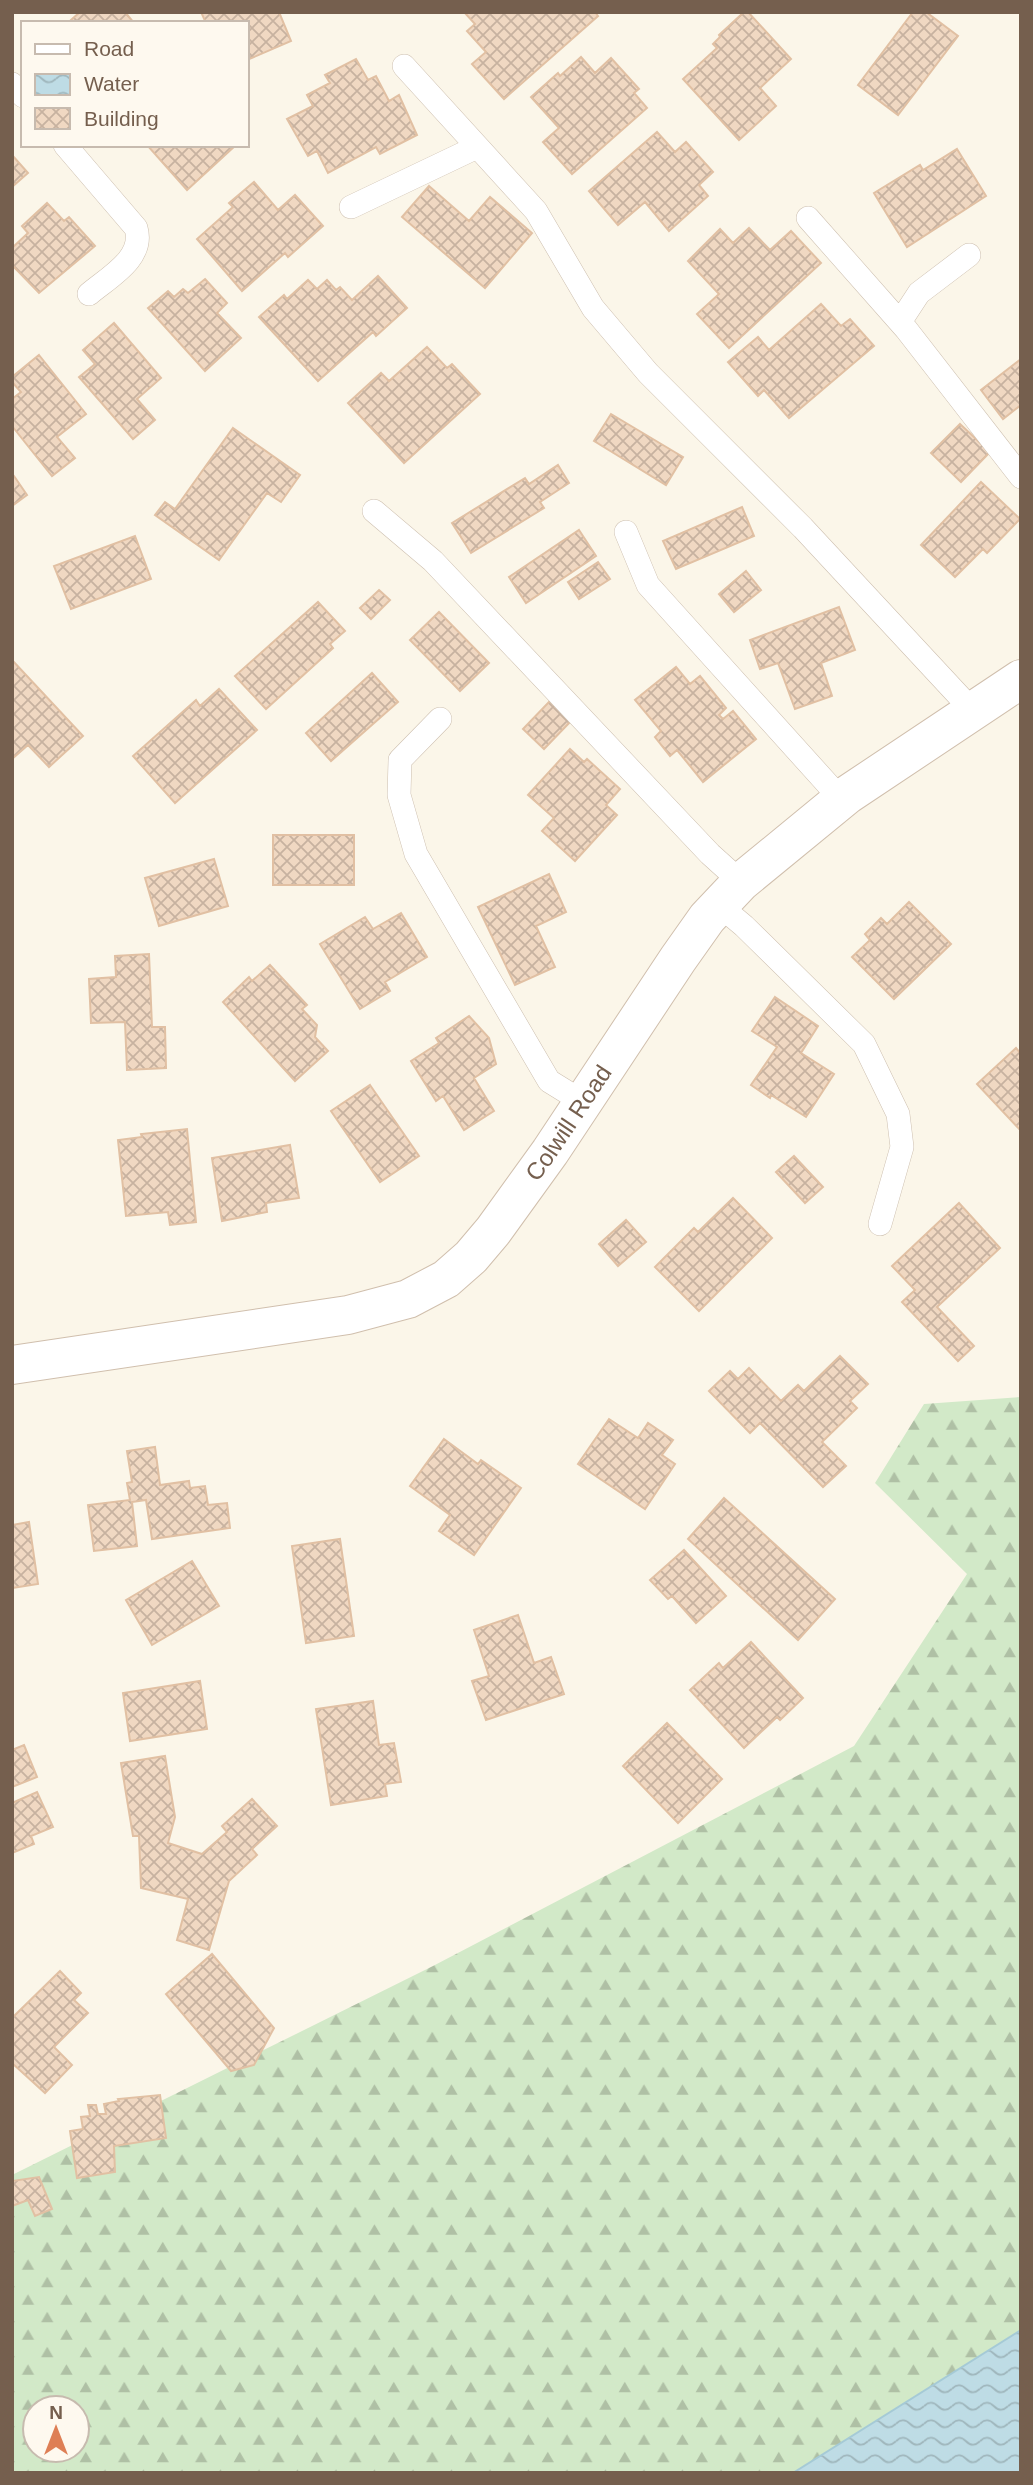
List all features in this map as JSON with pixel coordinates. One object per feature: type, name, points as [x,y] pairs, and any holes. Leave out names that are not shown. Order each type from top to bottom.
[{"type":"street","name":"Colwill Road","points":[[12,1365],[348,1315],[408,1299],[446,1279],[471,1257],[493,1231],[550,1152],[678,959],[730,893],[841,799],[1021,678]]},
{"type":"lane","points":[[404,66],[536,211],[593,308],[648,373],[803,528],[973,710]]},
{"type":"lane","points":[[67,147],[136,228],[139,237],[133,255],[89,294]]},
{"type":"lane","points":[[351,207],[477,147]]},
{"type":"lane","points":[[808,218],[900,322],[1021,477]]},
{"type":"lane","points":[[900,322],[919,293],[968,255]]},
{"type":"lane","points":[[374,511],[433,561],[710,854],[744,926],[864,1044],[898,1114],[902,1147],[880,1224]]},
{"type":"lane","points":[[626,532],[648,585],[841,799]]},
{"type":"lane","points":[[440,719],[400,760],[399,794],[416,854],[549,1081],[583,1102]]},
{"type":"green space","points":[[1021,1397],[1021,2330],[793,2473],[12,2473],[12,2175],[433,1966],[854,1746],[967,1574],[875,1483],[924,1404]]},
{"type":"water","points":[[1021,2330],[1021,2473],[793,2473]]},
{"type":"building","points":[[80,12],[125,12],[132,21],[72,21]]},
{"type":"building","points":[[201,12],[279,12],[291,41],[248,60],[248,21],[205,21]]},
{"type":"building","points":[[464,12],[595,12],[598,16],[504,99],[472,64],[486,52],[467,31],[475,24]]},
{"type":"building","points":[[744,12],[748,12],[791,59],[760,88],[776,106],[739,140],[683,79],[717,48],[713,44],[719,35]]},
{"type":"building","points":[[913,12],[926,12],[958,36],[898,115],[858,85]]},
{"type":"building","points":[[581,57],[595,73],[611,58],[639,89],[634,93],[647,108],[572,174],[543,142],[559,128],[531,97]]},
{"type":"building","points":[[356,59],[368,80],[376,76],[389,101],[399,95],[417,135],[380,154],[376,147],[328,173],[317,151],[308,156],[287,119],[313,106],[307,95],[330,83],[325,75]]},
{"type":"building","points":[[657,132],[675,152],[686,142],[713,172],[699,185],[708,196],[669,231],[645,202],[618,225],[589,191]]},
{"type":"building","points":[[149,147],[234,147],[187,190]]},
{"type":"building","points":[[957,149],[986,196],[907,247],[874,193],[920,165],[923,170]]},
{"type":"building","points":[[12,155],[28,173],[12,187]]},
{"type":"building","points":[[254,182],[278,210],[295,195],[323,226],[288,257],[285,253],[242,291],[197,239],[233,207],[229,203]]},
{"type":"building","points":[[429,186],[469,221],[490,197],[532,233],[485,288],[402,217]]},
{"type":"building","points":[[47,203],[64,221],[69,217],[95,246],[39,293],[12,265],[12,248],[28,233],[22,226]]},
{"type":"building","points":[[749,228],[770,250],[791,231],[821,263],[729,348],[697,314],[719,294],[688,261],[720,229],[733,243]]},
{"type":"building","points":[[378,276],[407,308],[376,336],[373,332],[318,381],[259,317],[284,295],[287,299],[308,280],[317,289],[327,280],[336,290],[340,287],[352,300]]},
{"type":"building","points":[[205,279],[227,303],[217,313],[241,338],[205,371],[148,308],[168,291],[174,297],[183,289],[188,293]]},
{"type":"building","points":[[821,304],[841,326],[850,319],[874,346],[789,418],[764,390],[758,396],[728,362],[758,337],[769,350]]},
{"type":"building","points":[[114,323],[161,378],[137,399],[155,420],[133,439],[79,377],[95,364],[83,350]]},
{"type":"building","points":[[427,347],[447,368],[452,364],[480,394],[404,463],[348,403],[381,373],[389,381]]},
{"type":"building","points":[[39,355],[86,414],[57,437],[75,458],[52,476],[12,426],[12,399],[21,392],[12,382],[12,377]]},
{"type":"building","points":[[1021,359],[1021,405],[1003,419],[981,390]]},
{"type":"building","points":[[611,414],[683,457],[666,485],[594,441]]},
{"type":"building","points":[[960,424],[990,452],[961,482],[931,453]]},
{"type":"building","points":[[233,428],[300,475],[281,502],[267,493],[219,560],[155,515],[165,502],[175,509]]},
{"type":"building","points":[[558,465],[569,483],[540,502],[544,508],[471,553],[452,523],[525,478],[529,484]]},
{"type":"building","points":[[14,476],[27,495],[12,506],[12,477]]},
{"type":"building","points":[[981,482],[1020,519],[987,553],[983,549],[955,577],[921,545]]},
{"type":"building","points":[[742,507],[754,536],[676,569],[663,541]]},
{"type":"building","points":[[579,530],[596,556],[526,603],[509,577]]},
{"type":"building","points":[[135,536],[151,579],[71,609],[54,566]]},
{"type":"building","points":[[598,562],[610,579],[579,599],[568,582]]},
{"type":"building","points":[[746,571],[761,590],[734,612],[719,594]]},
{"type":"building","points":[[379,590],[390,600],[371,619],[360,608]]},
{"type":"building","points":[[318,602],[345,631],[330,644],[333,648],[266,709],[235,676]]},
{"type":"building","points":[[839,607],[855,650],[821,663],[832,696],[795,709],[778,663],[760,669],[750,640]]},
{"type":"building","points":[[439,612],[489,663],[460,691],[410,640]]},
{"type":"building","points":[[12,660],[83,736],[49,767],[28,745],[12,759]]},
{"type":"building","points":[[676,667],[690,684],[700,676],[726,708],[719,715],[723,719],[733,711],[756,739],[703,782],[677,750],[670,756],[655,737],[661,731],[635,700]]},
{"type":"building","points":[[372,673],[398,702],[331,761],[306,733]]},
{"type":"building","points":[[219,689],[257,730],[175,803],[133,756],[196,700],[200,706]]},
{"type":"building","points":[[550,701],[571,721],[544,749],[523,729]]},
{"type":"building","points":[[570,749],[584,762],[587,759],[620,789],[606,805],[617,815],[575,861],[542,831],[554,818],[528,795]]},
{"type":"building","points":[[273,835],[354,835],[354,885],[273,885]]},
{"type":"building","points":[[214,859],[228,906],[159,926],[145,878]]},
{"type":"building","points":[[549,874],[566,912],[536,926],[555,967],[515,985],[478,907]]},
{"type":"building","points":[[909,902],[951,944],[894,999],[852,957],[870,940],[865,934],[881,918],[887,924]]},
{"type":"building","points":[[401,913],[427,957],[385,982],[390,991],[360,1009],[320,944],[365,917],[373,929]]},
{"type":"building","points":[[149,954],[152,1027],[165,1027],[166,1068],[127,1070],[125,1022],[91,1023],[89,979],[116,977],[115,956]]},
{"type":"building","points":[[270,965],[307,1005],[302,1009],[317,1025],[315,1037],[328,1051],[295,1081],[223,1002],[249,977],[252,981]]},
{"type":"building","points":[[775,997],[818,1026],[801,1053],[834,1074],[806,1117],[751,1085],[777,1047],[752,1031]]},
{"type":"building","points":[[469,1016],[489,1038],[496,1064],[474,1078],[494,1111],[464,1130],[443,1096],[436,1101],[411,1061],[439,1043],[436,1038]]},
{"type":"building","points":[[1016,1048],[1021,1054],[1021,1131],[977,1084]]},
{"type":"building","points":[[370,1085],[419,1156],[380,1182],[331,1111]]},
{"type":"building","points":[[187,1129],[196,1222],[170,1225],[168,1212],[126,1216],[118,1140],[142,1137],[141,1134]]},
{"type":"building","points":[[290,1145],[299,1198],[266,1203],[267,1212],[222,1221],[212,1158]]},
{"type":"building","points":[[794,1156],[823,1187],[805,1203],[776,1172]]},
{"type":"building","points":[[733,1198],[772,1238],[699,1311],[655,1267],[694,1228],[698,1232]]},
{"type":"building","points":[[959,1203],[1000,1248],[937,1307],[974,1346],[958,1361],[902,1302],[915,1290],[892,1266]]},
{"type":"building","points":[[626,1220],[646,1242],[618,1266],[599,1244]]},
{"type":"building","points":[[840,1356],[868,1384],[850,1401],[857,1408],[822,1442],[846,1466],[823,1487],[760,1423],[750,1433],[709,1391],[730,1371],[738,1379],[749,1368],[781,1401],[798,1385],[804,1391]]},
{"type":"building","points":[[609,1419],[638,1438],[648,1423],[673,1440],[662,1455],[675,1464],[645,1509],[578,1464]]},
{"type":"building","points":[[444,1439],[478,1464],[481,1460],[521,1488],[474,1555],[439,1531],[450,1515],[410,1486]]},
{"type":"building","points":[[155,1447],[160,1485],[189,1481],[190,1488],[205,1486],[208,1505],[227,1503],[230,1528],[152,1539],[146,1500],[132,1502],[137,1546],[94,1551],[88,1505],[130,1500],[127,1483],[132,1482],[127,1451]]},
{"type":"building","points":[[724,1498],[835,1599],[798,1640],[688,1539]]},
{"type":"building","points":[[29,1522],[38,1584],[12,1588],[12,1525]]},
{"type":"building","points":[[340,1539],[354,1636],[306,1643],[292,1546]]},
{"type":"building","points":[[684,1550],[726,1596],[696,1623],[672,1596],[668,1599],[650,1580]]},
{"type":"building","points":[[192,1561],[219,1606],[152,1645],[126,1600]]},
{"type":"building","points":[[518,1615],[534,1663],[551,1657],[564,1694],[486,1720],[472,1681],[489,1676],[474,1630]]},
{"type":"building","points":[[751,1642],[803,1698],[780,1720],[777,1717],[744,1748],[690,1690],[719,1663],[723,1668]]},
{"type":"building","points":[[200,1681],[207,1729],[130,1741],[123,1693]]},
{"type":"building","points":[[373,1701],[379,1745],[394,1743],[401,1782],[385,1784],[387,1796],[331,1805],[316,1709]]},
{"type":"building","points":[[667,1723],[722,1779],[678,1823],[623,1766]]},
{"type":"building","points":[[24,1745],[37,1777],[12,1787],[12,1750]]},
{"type":"building","points":[[165,1756],[175,1817],[168,1843],[202,1854],[227,1832],[222,1826],[252,1799],[277,1826],[252,1849],[257,1855],[229,1881],[209,1950],[177,1940],[188,1899],[141,1888],[139,1836],[133,1836],[121,1763]]},
{"type":"building","points":[[37,1792],[53,1827],[31,1836],[34,1844],[12,1853],[12,1803]]},
{"type":"building","points":[[212,1954],[274,2028],[254,2065],[231,2071],[166,1994]]},
{"type":"building","points":[[60,1971],[81,1993],[74,2000],[88,2013],[54,2047],[72,2065],[45,2093],[12,2063],[12,2018]]},
{"type":"building","points":[[160,2095],[166,2138],[114,2146],[115,2172],[77,2178],[70,2131],[83,2129],[81,2117],[90,2116],[88,2105],[96,2105],[98,2114],[106,2114],[104,2104],[119,2101],[118,2099]]},
{"type":"building","points":[[39,2177],[52,2209],[35,2216],[28,2200],[12,2206],[12,2181]]}]
